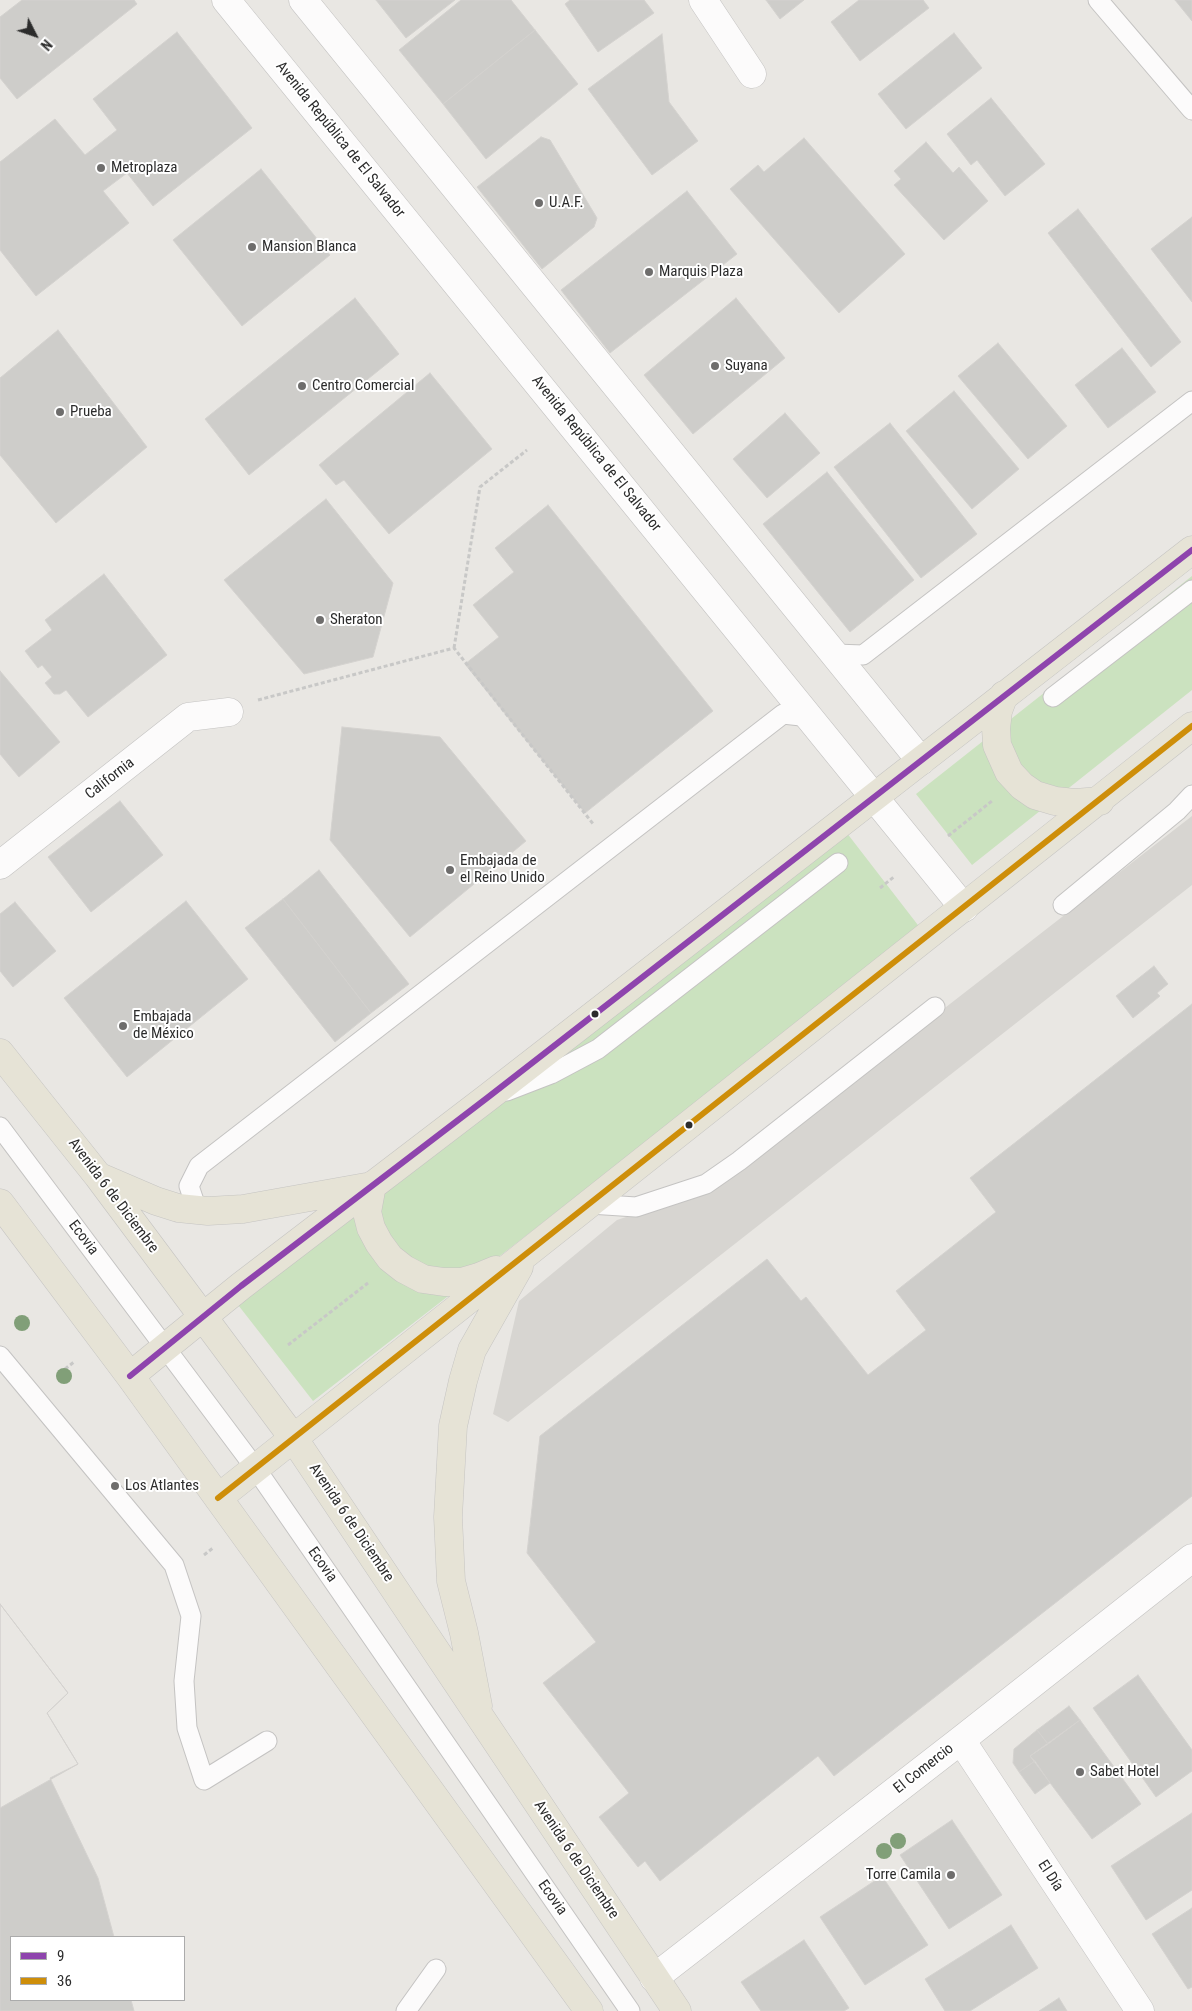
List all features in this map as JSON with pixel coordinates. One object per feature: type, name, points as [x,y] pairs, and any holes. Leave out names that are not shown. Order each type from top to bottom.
[{"type":"main road","points":[[130,1376],[249,1280],[487,1098],[1192,550]]},
{"type":"main road","points":[[1004,695],[998,711],[996,736],[1002,760],[1009,772],[1022,786],[1035,795],[1055,801],[1075,803],[1100,800]]},
{"type":"main road","points":[[218,1498],[1192,726]]},
{"type":"main road","name":"Avenida 6 de Diciembre","points":[[0,1053],[98,1176],[205,1317],[294,1439],[677,2011]]},
{"type":"main road","points":[[98,1176],[156,1201],[178,1208],[197,1210],[243,1210],[372,1185]]},
{"type":"main road","points":[[372,1185],[367,1212],[371,1228],[379,1244],[390,1258],[404,1269],[423,1279],[462,1282],[479,1278],[524,1256]]},
{"type":"main road","points":[[0,1203],[130,1376],[589,2011]]},
{"type":"main road","points":[[481,1718],[464,1633],[451,1581],[448,1517],[453,1426],[472,1350],[524,1256]]},
{"type":"street","name":"Avenida República de El Salvador","points":[[226,0],[964,908]]},
{"type":"street","points":[[303,0],[921,761]]},
{"type":"street","points":[[703,0],[752,74]]},
{"type":"street","name":"California","points":[[0,865],[188,717],[239,707]]},
{"type":"street","name":"El Comercio","points":[[654,1978],[1192,1558]]},
{"type":"street","name":"El Día","points":[[961,1740],[1140,2011]]},
{"type":"lane","points":[[1098,0],[1192,110]]},
{"type":"lane","points":[[835,654],[863,655],[1192,401]]},
{"type":"lane","points":[[1053,697],[1192,590]]},
{"type":"lane","points":[[197,1210],[189,1186],[199,1166],[783,714],[810,717]]},
{"type":"lane","points":[[1063,905],[1177,811],[1192,795]]},
{"type":"lane","points":[[487,1098],[551,1074],[598,1049],[838,863]]},
{"type":"lane","points":[[590,1204],[636,1207],[706,1184],[739,1161],[935,1007]]},
{"type":"lane","name":"Ecovia","points":[[0,1127],[256,1469],[630,2011]]},
{"type":"lane","points":[[0,1356],[174,1565],[191,1616],[184,1680],[187,1728],[204,1780],[267,1741]]},
{"type":"lane","points":[[406,2011],[436,1970]]},
{"type":"path","points":[[527,450],[480,487],[454,648],[598,831]]},
{"type":"path","points":[[239,707],[454,648]]},
{"type":"path","points":[[947,837],[997,798]]},
{"type":"path","points":[[880,888],[901,871]]},
{"type":"path","points":[[288,1344],[369,1282]]},
{"type":"path","points":[[65,1369],[74,1362]]},
{"type":"path","points":[[204,1554],[214,1547]]},
{"type":"green space","points":[[1192,576],[1192,690],[972,865],[916,794]]},
{"type":"green space","points":[[843,828],[921,929],[313,1401],[235,1301]]},
{"type":"shaded area","points":[[1192,816],[1192,885],[508,1422],[493,1414],[519,1301],[617,1220],[713,1188]]},
{"type":"building","points":[[22,0],[134,0],[137,4],[17,99],[0,78],[0,17]]},
{"type":"building","points":[[376,0],[455,0],[406,38]]},
{"type":"building","points":[[461,0],[511,0],[535,30],[443,104],[399,50]]},
{"type":"building","points":[[570,0],[644,0],[654,13],[598,52],[565,4]]},
{"type":"building","points":[[766,0],[804,0],[780,19]]},
{"type":"building","points":[[859,0],[923,0],[929,8],[860,61],[831,22]]},
{"type":"building","points":[[1175,0],[1192,0],[1192,21]]},
{"type":"building","points":[[535,30],[578,84],[486,159],[443,104]]},
{"type":"building","name":"Metroplaza","points":[[177,32],[252,128],[153,206],[127,173],[103,191],[129,223],[36,296],[0,250],[0,162],[55,119],[85,155],[117,130],[93,99]]},
{"type":"building","points":[[954,33],[982,68],[906,129],[878,94]]},
{"type":"building","points":[[662,34],[669,102],[698,141],[652,175],[588,89]]},
{"type":"building","points":[[991,98],[1045,164],[1005,196],[977,160],[971,165],[947,134]]},
{"type":"building","name":"U.A.F.","points":[[541,137],[550,140],[597,218],[594,227],[542,269],[477,187]]},
{"type":"building","points":[[804,138],[905,254],[839,313],[730,189],[758,165],[764,172]]},
{"type":"building","points":[[926,142],[953,173],[959,167],[988,201],[944,240],[894,185],[901,179],[894,171]]},
{"type":"building","name":"Mansion Blanca","points":[[261,169],[330,255],[242,326],[173,240]]},
{"type":"building","name":"Marquis Plaza","points":[[687,191],[737,254],[610,353],[561,290]]},
{"type":"building","points":[[1078,209],[1181,342],[1151,367],[1048,233]]},
{"type":"building","points":[[1192,217],[1192,302],[1151,249]]},
{"type":"building","name":"Centro Comercial","points":[[355,298],[399,354],[249,475],[205,419]]},
{"type":"building","name":"Suyana","points":[[736,298],[785,358],[693,434],[644,375]]},
{"type":"building","name":"Prueba","points":[[58,330],[147,447],[56,523],[0,455],[0,378]]},
{"type":"building","points":[[998,343],[1067,426],[1028,459],[958,376]]},
{"type":"building","points":[[1122,348],[1156,392],[1108,428],[1075,385]]},
{"type":"building","points":[[430,373],[492,449],[389,534],[344,480],[336,485],[319,465]]},
{"type":"building","points":[[954,391],[1019,469],[972,509],[906,431]]},
{"type":"building","points":[[785,413],[820,453],[767,498],[733,459]]},
{"type":"building","points":[[890,423],[977,534],[921,578],[834,467]]},
{"type":"building","points":[[827,472],[914,580],[850,632],[763,524]]},
{"type":"building","name":"Sheraton","points":[[326,499],[393,583],[373,657],[304,674],[224,580]]},
{"type":"building","points":[[548,505],[713,711],[585,813],[465,664],[499,637],[473,605],[514,572],[495,548]]},
{"type":"building","points":[[104,574],[167,655],[88,717],[66,690],[60,694],[54,694],[45,683],[52,677],[42,665],[38,668],[25,651],[52,630],[45,620]]},
{"type":"building","points":[[0,671],[60,742],[19,777],[0,754]]},
{"type":"building","points":[[342,727],[440,737],[526,841],[410,937],[330,840]]},
{"type":"building","points":[[120,801],[163,855],[91,912],[48,857]]},
{"type":"building","points":[[319,870],[409,984],[371,1013],[283,899]]},
{"type":"building","points":[[283,899],[371,1013],[335,1042],[245,928]]},
{"type":"building","points":[[186,901],[248,979],[127,1077],[64,998]]},
{"type":"building","points":[[15,902],[56,951],[13,987],[0,971],[0,914]]},
{"type":"building","points":[[1154,966],[1168,984],[1157,993],[1160,996],[1133,1018],[1116,996]]},
{"type":"building","points":[[1192,1004],[1192,1496],[834,1776],[818,1756],[660,1881],[645,1861],[638,1867],[599,1817],[629,1793],[543,1683],[596,1642],[527,1553],[540,1436],[767,1259],[801,1301],[806,1297],[868,1375],[926,1330],[896,1291],[996,1212],[970,1178]]},
{"type":"building","points":[[0,1604],[68,1693],[47,1713],[78,1764],[50,1778],[98,1878],[114,1936],[10,1936],[10,2001],[131,2001],[134,2011],[0,2011]]},
{"type":"building","points":[[0,1604],[68,1693],[47,1713],[78,1764],[0,1808]]},
{"type":"building","points":[[1138,1675],[1192,1750],[1192,1771],[1156,1797],[1093,1708]]},
{"type":"building","points":[[1069,1706],[1080,1720],[1048,1744],[1037,1730]]},
{"type":"building","name":"Sabet Hotel","points":[[1080,1720],[1141,1804],[1092,1839],[1030,1756]]},
{"type":"building","points":[[1037,1730],[1048,1744],[1030,1756],[1035,1761],[1019,1772],[1013,1763],[1014,1749]]},
{"type":"building","points":[[1035,1761],[1050,1783],[1035,1794],[1019,1772]]},
{"type":"building","points":[[1192,1813],[1192,1890],[1146,1920],[1111,1866]]},
{"type":"building","name":"Torre Camila","points":[[952,1820],[1002,1895],[949,1929],[900,1855]]},
{"type":"building","points":[[882,1876],[928,1945],[865,1985],[820,1917]]},
{"type":"building","points":[[1192,1908],[1192,1987],[1188,1989],[1152,1934]]},
{"type":"building","points":[[1011,1925],[1038,1968],[970,2011],[945,2011],[925,1979]]},
{"type":"building","points":[[804,1940],[849,2008],[844,2011],[761,2011],[741,1982]]},
{"type":"building","points":[[1059,1998],[1067,2011],[1039,2011]]},
{"type":"transit line","name":"9","points":[[130,1376],[241,1286],[487,1098],[1192,550]]},
{"type":"transit line","name":"36","points":[[218,1498],[1192,726]]},
{"type":"place","name":"Metroplaza","points":[[101,168]]},
{"type":"place","name":"U.A.F.","points":[[539,203]]},
{"type":"place","name":"Mansion Blanca","points":[[252,247]]},
{"type":"place","name":"Marquis Plaza","points":[[649,272]]},
{"type":"place","name":"Suyana","points":[[715,366]]},
{"type":"place","name":"Centro Comercial","points":[[302,386]]},
{"type":"place","name":"Prueba","points":[[60,412]]},
{"type":"place","name":"Sheraton","points":[[320,620]]},
{"type":"place","name":"Embajada de el Reino Unido","points":[[450,870]]},
{"type":"place","name":"Embajada de México","points":[[123,1026]]},
{"type":"place","name":"Los Atlantes","points":[[115,1486]]},
{"type":"place","name":"Sabet Hotel","points":[[1080,1772]]},
{"type":"place","name":"Torre Camila","points":[[951,1875]]}]
